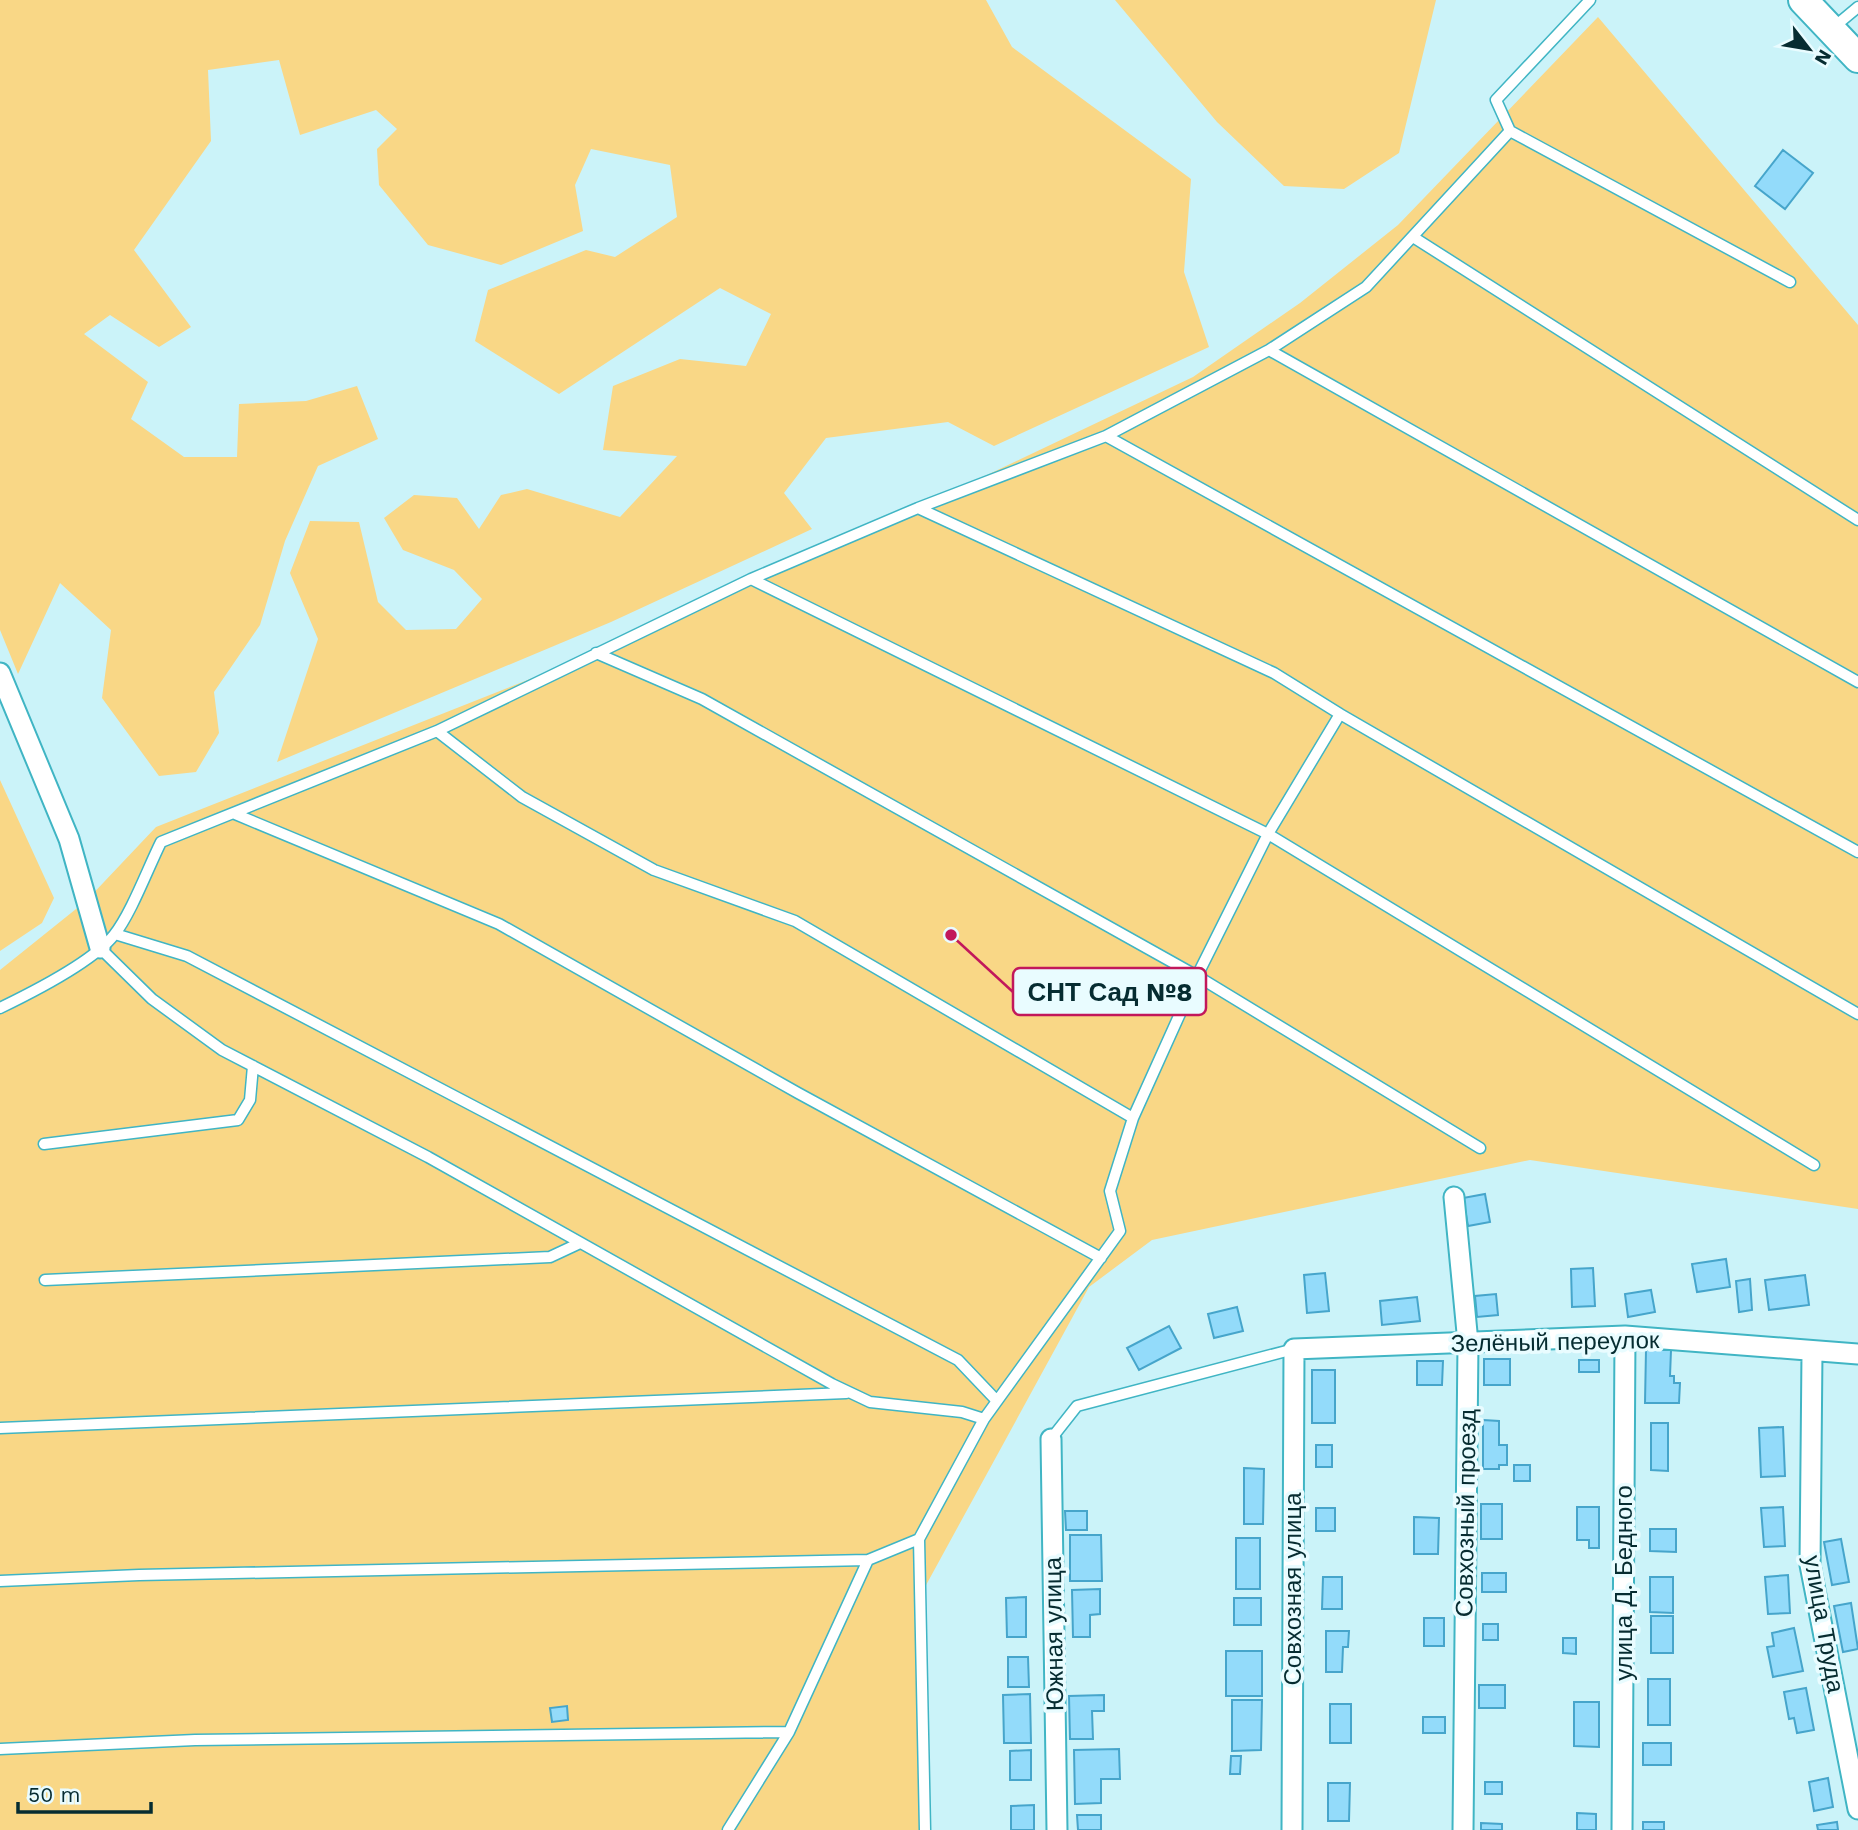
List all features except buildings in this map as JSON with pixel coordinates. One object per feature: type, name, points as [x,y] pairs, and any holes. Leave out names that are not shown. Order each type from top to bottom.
[{"type":"main road","points":[[1803,0],[1858,58]]},
{"type":"street","points":[[0,673],[69,839],[100,948]]},
{"type":"street","name":"Совхозный проезд","points":[[1454,1197],[1468,1343],[1463,1830]]},
{"type":"street","name":"Зелёный переулок","points":[[1294,1349],[1625,1336],[1858,1354]]},
{"type":"street","name":"улица Д. Бедного","points":[[1622,1830],[1625,1336]]},
{"type":"street","name":"Совхозная улица","points":[[1292,1830],[1294,1349]]},
{"type":"street","name":"улица Труда","points":[[1812,1352],[1810,1564],[1858,1809]]},
{"type":"street","name":"Южная улица","points":[[1051,1438],[1057,1830]]},
{"type":"lane","points":[[1590,0],[1496,100],[1510,131],[1790,282]]},
{"type":"lane","points":[[1832,29],[1858,7]]},
{"type":"lane","points":[[0,1008],[32,992],[100,948],[115,934],[161,842],[437,731],[751,579],[918,508],[1106,436],[1269,350],[1366,287],[1510,131]]},
{"type":"lane","points":[[1413,236],[1858,520]]},
{"type":"lane","points":[[1269,350],[1858,682]]},
{"type":"lane","points":[[1106,436],[1858,852]]},
{"type":"lane","points":[[918,508],[1274,673],[1340,714],[1858,1014]]},
{"type":"lane","points":[[751,579],[1268,834],[1814,1165]]},
{"type":"lane","points":[[596,653],[702,699],[1197,976],[1480,1148]]},
{"type":"lane","points":[[925,1830],[919,1539],[984,1419],[1120,1231],[1110,1191],[1133,1118],[1197,976],[1268,834],[1340,714]]},
{"type":"lane","points":[[437,731],[522,797],[654,870],[795,921],[1133,1118]]},
{"type":"lane","points":[[234,814],[499,924],[798,1093],[1101,1258]]},
{"type":"lane","points":[[115,934],[187,956],[958,1360],[997,1401]]},
{"type":"lane","points":[[100,948],[152,999],[222,1050],[428,1157],[850,1393],[870,1402],[962,1412],[984,1419]]},
{"type":"lane","points":[[44,1144],[238,1120],[250,1100],[253,1066]]},
{"type":"lane","points":[[45,1280],[550,1257],[580,1242]]},
{"type":"lane","points":[[1051,1438],[1077,1406],[1294,1349]]},
{"type":"lane","points":[[0,1427],[850,1393]]},
{"type":"lane","points":[[0,1581],[153,1574],[868,1560],[919,1539]]},
{"type":"lane","points":[[728,1830],[789,1732],[868,1560]]},
{"type":"lane","points":[[0,1749],[195,1740],[789,1732]]},
{"type":"shaded area","points":[[0,0],[986,0],[1012,47],[1191,179],[1184,272],[1209,347],[994,446],[948,422],[826,438],[784,493],[812,529],[611,622],[277,762],[318,639],[290,573],[310,521],[359,522],[378,602],[406,630],[456,629],[482,599],[454,570],[403,550],[384,518],[414,495],[457,498],[479,529],[501,495],[527,489],[620,517],[677,456],[603,450],[613,386],[680,359],[746,366],[771,314],[720,288],[559,394],[475,341],[488,290],[586,250],[615,257],[677,217],[670,165],[591,149],[575,185],[583,231],[501,265],[428,245],[379,185],[377,149],[397,129],[376,110],[300,135],[279,60],[208,70],[211,141],[134,250],[191,327],[159,347],[110,315],[84,334],[148,382],[131,419],[184,457],[237,457],[239,404],[306,401],[357,386],[378,439],[318,466],[285,541],[260,625],[214,692],[219,733],[196,772],[159,776],[102,698],[111,630],[60,583],[18,674],[0,630]]},
{"type":"shaded area","points":[[1115,0],[1436,0],[1399,153],[1344,189],[1284,186],[1217,122]]},
{"type":"shaded area","points":[[1598,17],[1858,325],[1858,1209],[1530,1160],[1152,1240],[1089,1287],[925,1587],[929,1830],[0,1830],[0,970],[86,901],[156,827],[596,653],[918,508],[1193,377],[1300,303],[1398,225]]},
{"type":"shaded area","points":[[0,780],[54,898],[42,923],[0,951]]},
{"type":"place","name":"СНТ Сад №8","points":[[951,935]]}]
